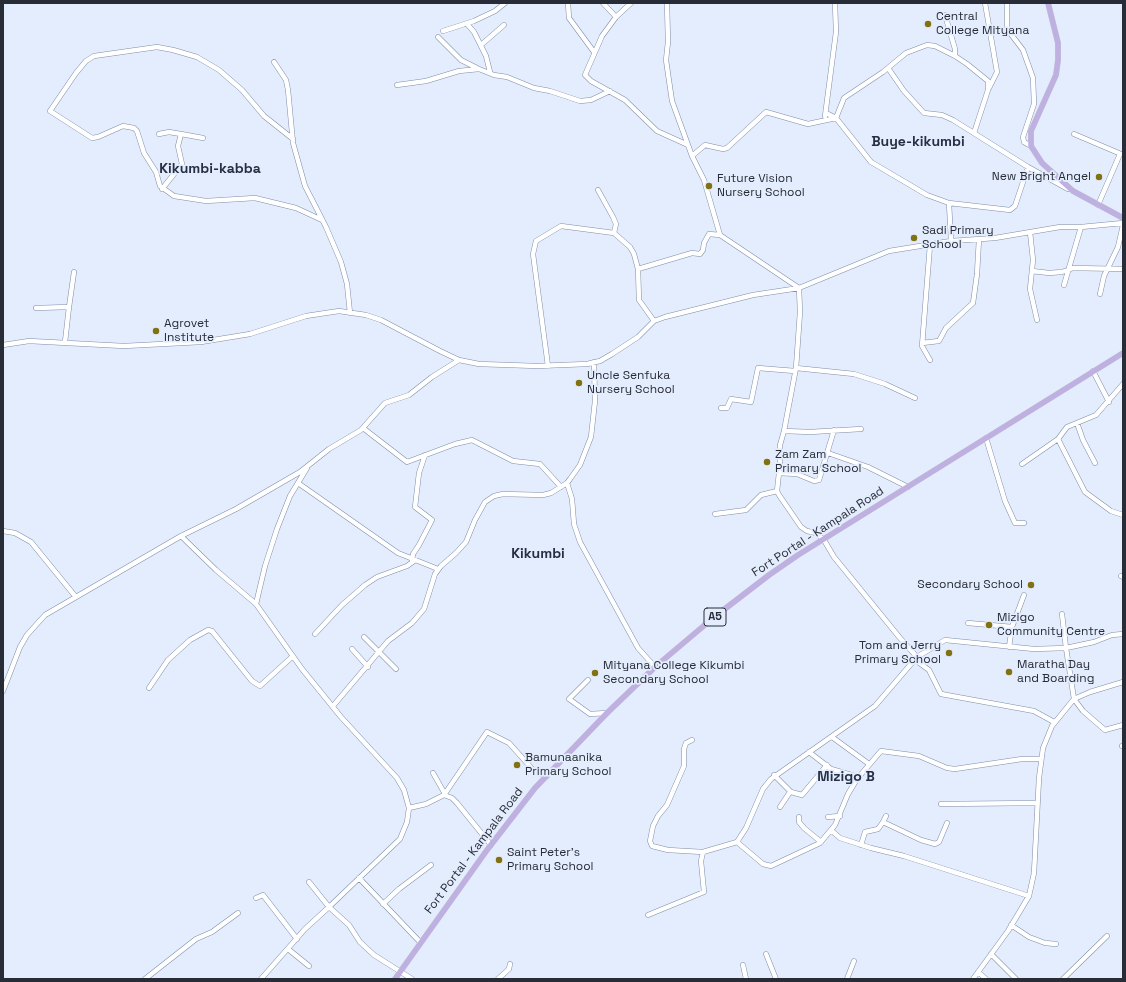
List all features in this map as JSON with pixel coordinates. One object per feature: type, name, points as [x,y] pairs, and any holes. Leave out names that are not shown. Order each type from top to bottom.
[{"type":"main road","points":[[1048,3],[1058,43],[1058,60],[1056,75],[1031,131],[1031,146],[1042,163],[1072,191],[1123,218]]},
{"type":"main road","name":"Fort Portal - Kampala Road","points":[[395,979],[420,942],[491,845],[536,788],[607,714],[655,667],[769,575],[1123,353]]},
{"type":"street","points":[[443,32],[468,24],[495,11],[506,3]]},
{"type":"street","points":[[568,3],[570,18],[594,52]]},
{"type":"street","points":[[603,3],[616,17]]},
{"type":"street","points":[[631,3],[616,17],[602,36],[585,75],[591,81],[625,100],[657,132],[688,146]]},
{"type":"street","points":[[667,3],[667,73],[672,101],[692,156],[704,180],[720,235]]},
{"type":"street","points":[[824,121],[836,32],[835,3]]},
{"type":"street","points":[[974,133],[988,90],[997,72],[985,3]]},
{"type":"street","points":[[1007,3],[1007,29],[1010,35],[1023,50],[1033,78],[1034,104],[1023,137],[1024,142],[1031,146]]},
{"type":"street","points":[[945,15],[955,49],[955,56]]},
{"type":"street","points":[[468,24],[481,45],[486,56],[490,72]]},
{"type":"street","points":[[481,45],[504,25]]},
{"type":"street","points":[[438,37],[460,60],[479,69],[490,72],[494,76],[507,77],[534,88],[550,91],[580,101],[591,100],[610,91]]},
{"type":"street","points":[[836,118],[844,98],[888,68],[906,53],[927,45],[935,46],[955,56],[986,78],[989,84],[988,90]]},
{"type":"street","points":[[293,139],[264,116],[231,80],[219,70],[197,57],[174,50],[157,48],[94,56],[86,61],[76,73],[54,104],[51,112],[92,138],[98,138],[124,126],[134,128],[137,131],[144,153],[156,172],[162,189],[174,196],[201,200],[255,198],[278,203],[322,220]]},
{"type":"street","points":[[274,62],[286,80],[293,139],[305,186],[326,227],[341,262],[347,284],[350,312]]},
{"type":"street","points":[[888,68],[904,91],[924,113],[942,115],[1028,167],[1072,191]]},
{"type":"street","points":[[397,85],[426,81],[459,71],[479,69]]},
{"type":"street","points":[[692,156],[705,145],[723,149],[727,148],[766,112],[808,124],[836,118]]},
{"type":"street","points":[[826,113],[836,118],[871,162],[927,195],[949,204],[1010,210],[1015,206],[1028,167]]},
{"type":"street","points":[[159,134],[169,132],[203,138]]},
{"type":"street","points":[[162,189],[182,164],[178,146],[181,134]]},
{"type":"street","points":[[1074,134],[1122,154],[1098,205]]},
{"type":"street","points":[[598,190],[616,224],[614,233]]},
{"type":"street","points":[[949,204],[951,241]]},
{"type":"street","points":[[3,345],[29,341],[124,346],[201,342],[250,334],[319,313],[339,311],[366,315],[380,320],[440,352],[459,360],[479,364],[548,366],[594,362],[600,361],[638,337],[654,321],[669,315],[753,295],[799,288],[889,250],[930,246],[951,241],[979,239],[1060,227],[1123,224],[1118,247],[1108,269],[1100,294]]},
{"type":"street","points":[[548,366],[533,254],[536,241],[565,226],[614,233],[630,247],[634,254],[638,269],[639,300],[654,321]]},
{"type":"street","points":[[1064,285],[1070,268],[1080,227]]},
{"type":"street","points":[[1030,232],[1032,271],[1030,289],[1038,320]]},
{"type":"street","points":[[638,269],[692,254],[700,254],[709,234],[720,235],[799,288]]},
{"type":"street","points":[[922,342],[939,341],[946,328],[973,303],[977,274],[979,239]]},
{"type":"street","points":[[930,246],[922,342],[923,350],[930,360]]},
{"type":"street","points":[[1032,271],[1057,273],[1070,268],[1123,269]]},
{"type":"street","points":[[65,342],[74,272]]},
{"type":"street","points":[[799,288],[800,312],[795,369],[784,431],[780,445],[777,491],[801,527],[807,531],[816,533],[824,540],[834,557],[916,658],[929,670],[941,694],[1034,712],[1054,722]]},
{"type":"street","points":[[36,308],[69,307]]},
{"type":"street","points":[[3,690],[20,647],[27,635],[45,615],[75,596],[181,536],[236,509],[308,466],[329,449],[353,436],[363,428],[375,412],[385,403],[409,395],[432,377],[459,360]]},
{"type":"street","points":[[332,706],[368,666],[388,640],[412,623],[424,609],[432,581],[438,569],[464,545],[479,510],[490,498],[503,494],[543,495],[550,493],[567,483],[580,465],[591,436],[595,401],[594,362]]},
{"type":"street","points":[[721,408],[727,408],[731,399],[752,402],[758,368],[795,369],[854,374],[885,384],[914,398]]},
{"type":"street","points":[[1093,371],[1109,402]]},
{"type":"street","points":[[1022,464],[1058,439],[1068,428],[1096,415],[1109,402],[1123,384]]},
{"type":"street","points":[[1077,423],[1083,440],[1095,463]]},
{"type":"street","points":[[363,428],[405,461],[472,440],[513,461],[540,464],[561,487]]},
{"type":"street","points":[[784,431],[810,432],[861,429]]},
{"type":"street","points":[[779,473],[797,474],[817,481],[822,474],[834,430]]},
{"type":"street","points":[[986,438],[1007,506],[1015,523],[1024,523]]},
{"type":"street","points":[[1058,439],[1086,492],[1111,511],[1123,515]]},
{"type":"street","points":[[828,453],[868,467],[908,487]]},
{"type":"street","points":[[315,634],[342,605],[365,585],[377,577],[407,566],[413,560],[432,520],[415,507],[420,473],[425,455]]},
{"type":"street","points":[[256,604],[265,566],[277,529],[290,496],[308,466]]},
{"type":"street","points":[[298,483],[381,542],[413,560],[438,569]]},
{"type":"street","points":[[567,483],[572,499],[574,524],[580,542],[638,648],[655,667]]},
{"type":"street","points":[[715,514],[746,510],[762,495],[777,491]]},
{"type":"street","points":[[3,531],[15,533],[32,542],[75,596]]},
{"type":"street","points":[[181,536],[216,570],[256,604],[302,669],[332,706],[397,778],[404,790],[409,808],[407,822],[400,839],[297,939],[261,979]]},
{"type":"street","points":[[1009,647],[1012,627],[1021,608],[1024,595]]},
{"type":"street","points":[[1062,614],[1074,699],[1083,711],[1105,730],[1123,725]]},
{"type":"street","points":[[968,623],[1012,627]]},
{"type":"street","points":[[149,688],[168,660],[190,640],[208,630],[212,631],[252,681],[260,686],[293,656]]},
{"type":"street","points":[[692,740],[686,743],[684,750],[684,766],[667,805],[658,816],[653,826],[650,841],[652,846],[668,850],[703,852],[737,842],[746,828],[763,789],[774,776],[875,706],[916,658],[946,640],[1034,649],[1066,648],[1094,642],[1112,635],[1123,634]]},
{"type":"street","points":[[364,637],[396,669]]},
{"type":"street","points":[[352,649],[368,666]]},
{"type":"street","points":[[588,680],[569,699],[590,714],[607,714]]},
{"type":"street","points":[[973,979],[1012,925],[1029,896],[1034,873],[1037,803],[1041,759],[1045,741],[1054,722],[1074,699],[1090,692],[1123,682]]},
{"type":"street","points":[[409,808],[426,804],[444,794],[487,732],[509,743],[535,772],[547,776]]},
{"type":"street","points":[[832,737],[869,764]]},
{"type":"street","points":[[737,842],[763,864],[771,866],[821,842],[832,831],[840,816],[848,794],[858,777],[878,754],[884,751],[919,756],[947,768],[955,769],[1022,759],[1041,759]]},
{"type":"street","points":[[809,752],[826,765],[838,771],[858,777]]},
{"type":"street","points":[[774,776],[790,792],[802,795],[826,765]]},
{"type":"street","points":[[433,773],[444,794],[452,798],[457,803],[491,845]]},
{"type":"street","points":[[780,807],[790,792]]},
{"type":"street","points":[[941,804],[1037,803]]},
{"type":"street","points":[[828,817],[840,816]]},
{"type":"street","points":[[861,845],[865,832],[878,829],[884,822],[886,816]]},
{"type":"street","points":[[799,817],[799,822],[804,828],[821,842]]},
{"type":"street","points":[[884,822],[921,840],[934,844],[940,842],[947,823]]},
{"type":"street","points":[[832,831],[836,836],[861,845],[1029,896]]},
{"type":"street","points":[[648,915],[704,892],[701,861],[703,852]]},
{"type":"street","points":[[382,904],[399,888],[431,865]]},
{"type":"street","points":[[359,878],[382,904],[397,915],[420,942]]},
{"type":"street","points":[[309,882],[329,907],[349,926],[360,942],[374,954],[412,979]]},
{"type":"street","points":[[256,898],[263,895],[297,939]]},
{"type":"street","points":[[145,979],[196,939],[212,932],[238,913]]},
{"type":"street","points":[[1012,925],[1029,937],[1045,943],[1056,944]]},
{"type":"street","points":[[1063,979],[1107,936]]},
{"type":"street","points":[[288,949],[309,966]]},
{"type":"street","points":[[766,954],[776,979]]},
{"type":"street","points":[[992,954],[1016,979]]},
{"type":"street","points":[[847,979],[854,961]]},
{"type":"street","points":[[498,979],[509,969],[510,964]]},
{"type":"street","points":[[743,965],[746,979]]},
{"type":"street","points":[[978,972],[986,979]]},
{"type":"place","name":"Central College Mityana","points":[[928,24]]},
{"type":"place","name":"New Bright Angel","points":[[1099,177]]},
{"type":"place","name":"Future Vision Nursery School","points":[[709,186]]},
{"type":"place","name":"Sadi Primary School","points":[[914,238]]},
{"type":"place","name":"Agrovet Institute","points":[[156,331]]},
{"type":"place","name":"Uncle Senfuka Nursery School","points":[[579,383]]},
{"type":"place","name":"Zam Zam Primary School","points":[[767,462]]},
{"type":"place","name":"Secondary School","points":[[1031,585]]},
{"type":"place","name":"Mizigo Community Centre","points":[[989,625]]},
{"type":"place","name":"Tom and Jerry Primary School","points":[[949,653]]},
{"type":"place","name":"Maratha Day and Boarding","points":[[1009,672]]},
{"type":"place","name":"Mityana College Kikumbi Secondary School","points":[[595,673]]},
{"type":"place","name":"Bamunaanika Primary School","points":[[517,765]]},
{"type":"place","name":"Saint Peter's Primary School","points":[[499,860]]},
{"type":"district","name":"Buye-kikumbi","points":[[918,142]]},
{"type":"district","name":"Kikumbi-kabba","points":[[210,169]]},
{"type":"district","name":"Kikumbi","points":[[538,554]]},
{"type":"district","name":"Mizigo B","points":[[846,777]]}]
